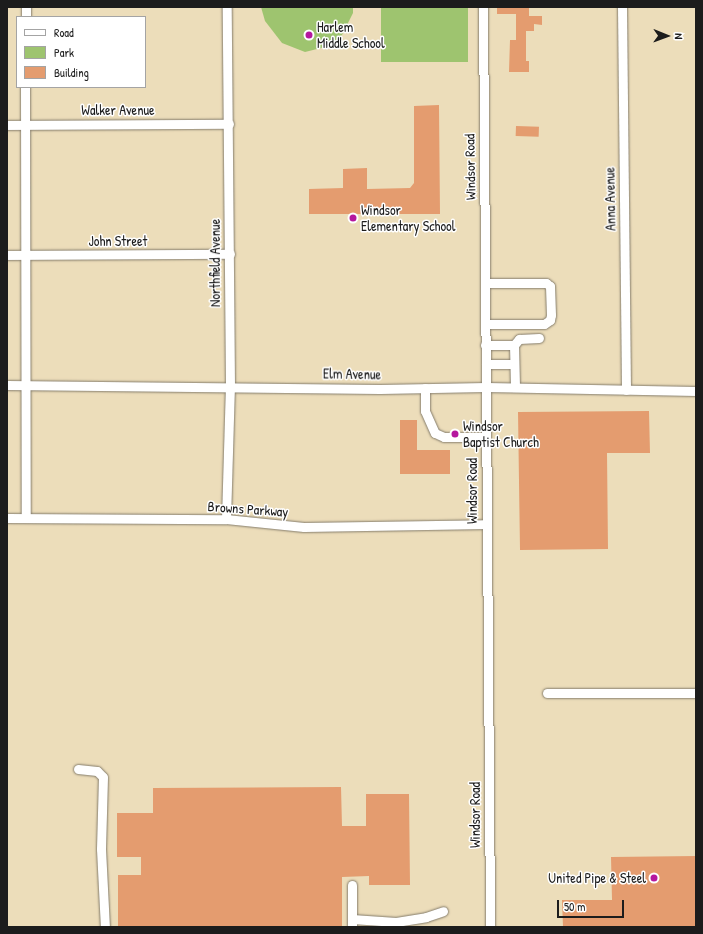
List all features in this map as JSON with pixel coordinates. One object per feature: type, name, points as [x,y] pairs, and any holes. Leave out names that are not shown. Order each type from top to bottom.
[{"type":"street","name":"Northfield Avenue","points":[[226,519],[230,386],[227,7]]},
{"type":"street","name":"Windsor Road","points":[[483,7],[490,927]]},
{"type":"street","name":"Anna Avenue","points":[[622,7],[626,390]]},
{"type":"street","points":[[25,88],[26,518]]},
{"type":"street","name":"Walker Avenue","points":[[7,125],[229,124]]},
{"type":"street","name":"John Street","points":[[7,255],[230,254]]},
{"type":"street","points":[[485,284],[546,282],[550,286],[551,315],[550,320],[544,324],[485,324]]},
{"type":"street","points":[[515,387],[514,345],[519,338],[539,338]]},
{"type":"street","points":[[485,345],[514,345]]},
{"type":"street","points":[[486,364],[514,364]]},
{"type":"street","name":"Elm Avenue","points":[[7,385],[425,388],[515,387],[696,391]]},
{"type":"street","points":[[425,388],[425,411],[435,432],[444,437],[486,437]]},
{"type":"street","name":"Browns Parkway","points":[[7,518],[226,519],[304,527],[487,524]]},
{"type":"street","points":[[547,692],[696,693]]},
{"type":"street","points":[[78,769],[97,771],[103,777],[101,849],[105,927]]},
{"type":"street","points":[[352,885],[352,923],[396,922],[426,917],[443,911]]},
{"type":"green space","points":[[261,7],[353,7],[353,13],[342,35],[329,46],[305,52],[282,43],[265,21]]},
{"type":"green space","points":[[381,7],[468,7],[468,62],[381,62]]},
{"type":"building","points":[[497,7],[529,7],[529,16],[542,16],[542,25],[534,24],[534,31],[526,31],[526,61],[529,61],[529,72],[509,72],[510,40],[516,40],[516,14],[497,14]]},
{"type":"building","name":"Windsor Elementary School","points":[[439,105],[440,214],[309,214],[309,189],[343,188],[343,169],[367,168],[367,189],[410,188],[414,183],[414,106]]},
{"type":"building","points":[[516,126],[539,127],[539,137],[516,136]]},
{"type":"building","points":[[649,411],[650,453],[607,453],[608,549],[520,550],[518,412]]},
{"type":"building","points":[[400,420],[417,420],[417,450],[450,450],[450,474],[400,474]]},
{"type":"building","points":[[341,787],[342,826],[366,826],[366,794],[409,794],[410,885],[369,885],[369,876],[342,877],[342,927],[118,927],[118,875],[141,875],[141,857],[117,857],[117,813],[153,813],[153,788]]},
{"type":"building","name":"United Pipe & Steel","points":[[696,856],[696,927],[563,927],[562,900],[612,900],[611,857]]},
{"type":"place","name":"Harlem Middle School","points":[[309,35]]},
{"type":"place","name":"Windsor Elementary School","points":[[353,218]]},
{"type":"place","name":"Windsor Baptist Church","points":[[455,434]]},
{"type":"place","name":"United Pipe & Steel","points":[[654,878]]}]
